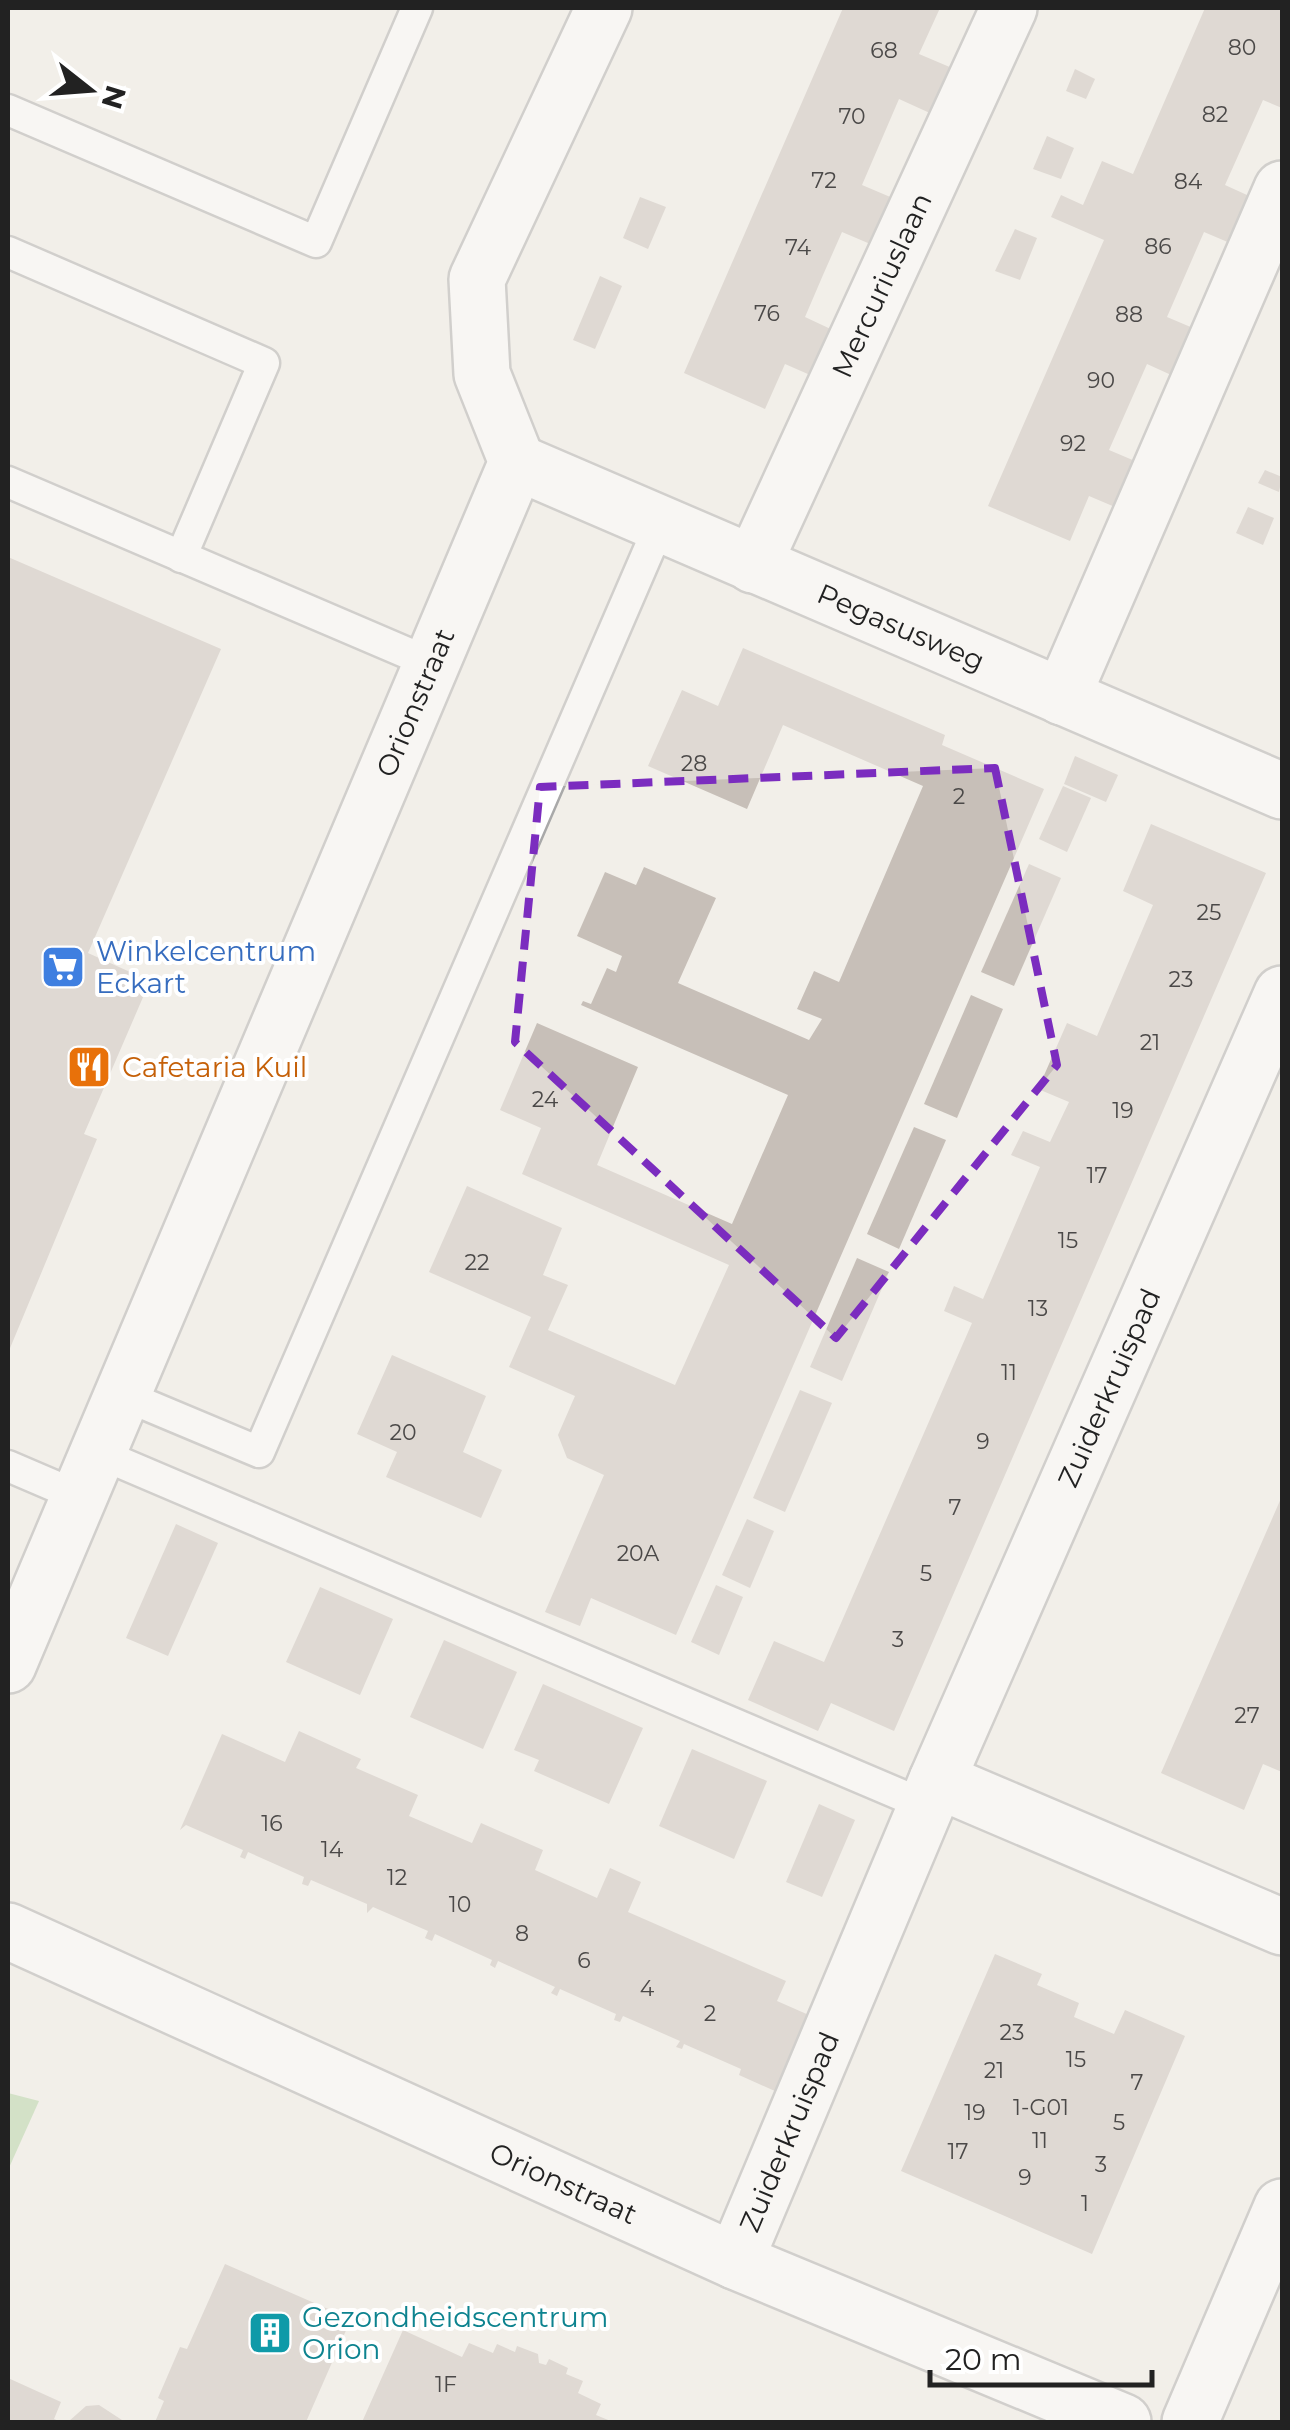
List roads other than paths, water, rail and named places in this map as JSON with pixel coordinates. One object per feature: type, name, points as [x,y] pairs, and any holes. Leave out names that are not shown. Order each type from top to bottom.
[{"type":"street","points":[[516,462],[482,374],[477,280],[604,8]]},
{"type":"street","name":"Mercuriuslaan","points":[[753,565],[1009,8]]},
{"type":"street","points":[[1062,697],[1282,190]]},
{"type":"street","name":"Pegasusweg","points":[[516,462],[1282,791]]},
{"type":"street","name":"Orionstraat","points":[[8,1665],[516,462]]},
{"type":"street","name":"Zuiderkruispad","points":[[735,2261],[932,1793],[1282,994]]},
{"type":"street","points":[[932,1793],[1282,1928]]},
{"type":"street","name":"Orionstraat","points":[[8,1932],[735,2261],[1123,2422]]},
{"type":"street","points":[[1190,2422],[1282,2206]]},
{"type":"lane","points":[[8,110],[316,242],[417,8]]},
{"type":"lane","points":[[8,252],[264,364],[181,557]]},
{"type":"lane","points":[[8,482],[433,664]]},
{"type":"lane","points":[[123,1395],[259,1452],[660,522]]},
{"type":"lane","points":[[8,1466],[88,1474],[932,1793]]},
{"type":"place","name":"Winkelcentrum Eckart","points":[[63,967]]},
{"type":"place","name":"Cafetaria Kuil","points":[[89,1067]]},
{"type":"place","name":"Gezondheidscentrum Orion","points":[[270,2333]]}]
